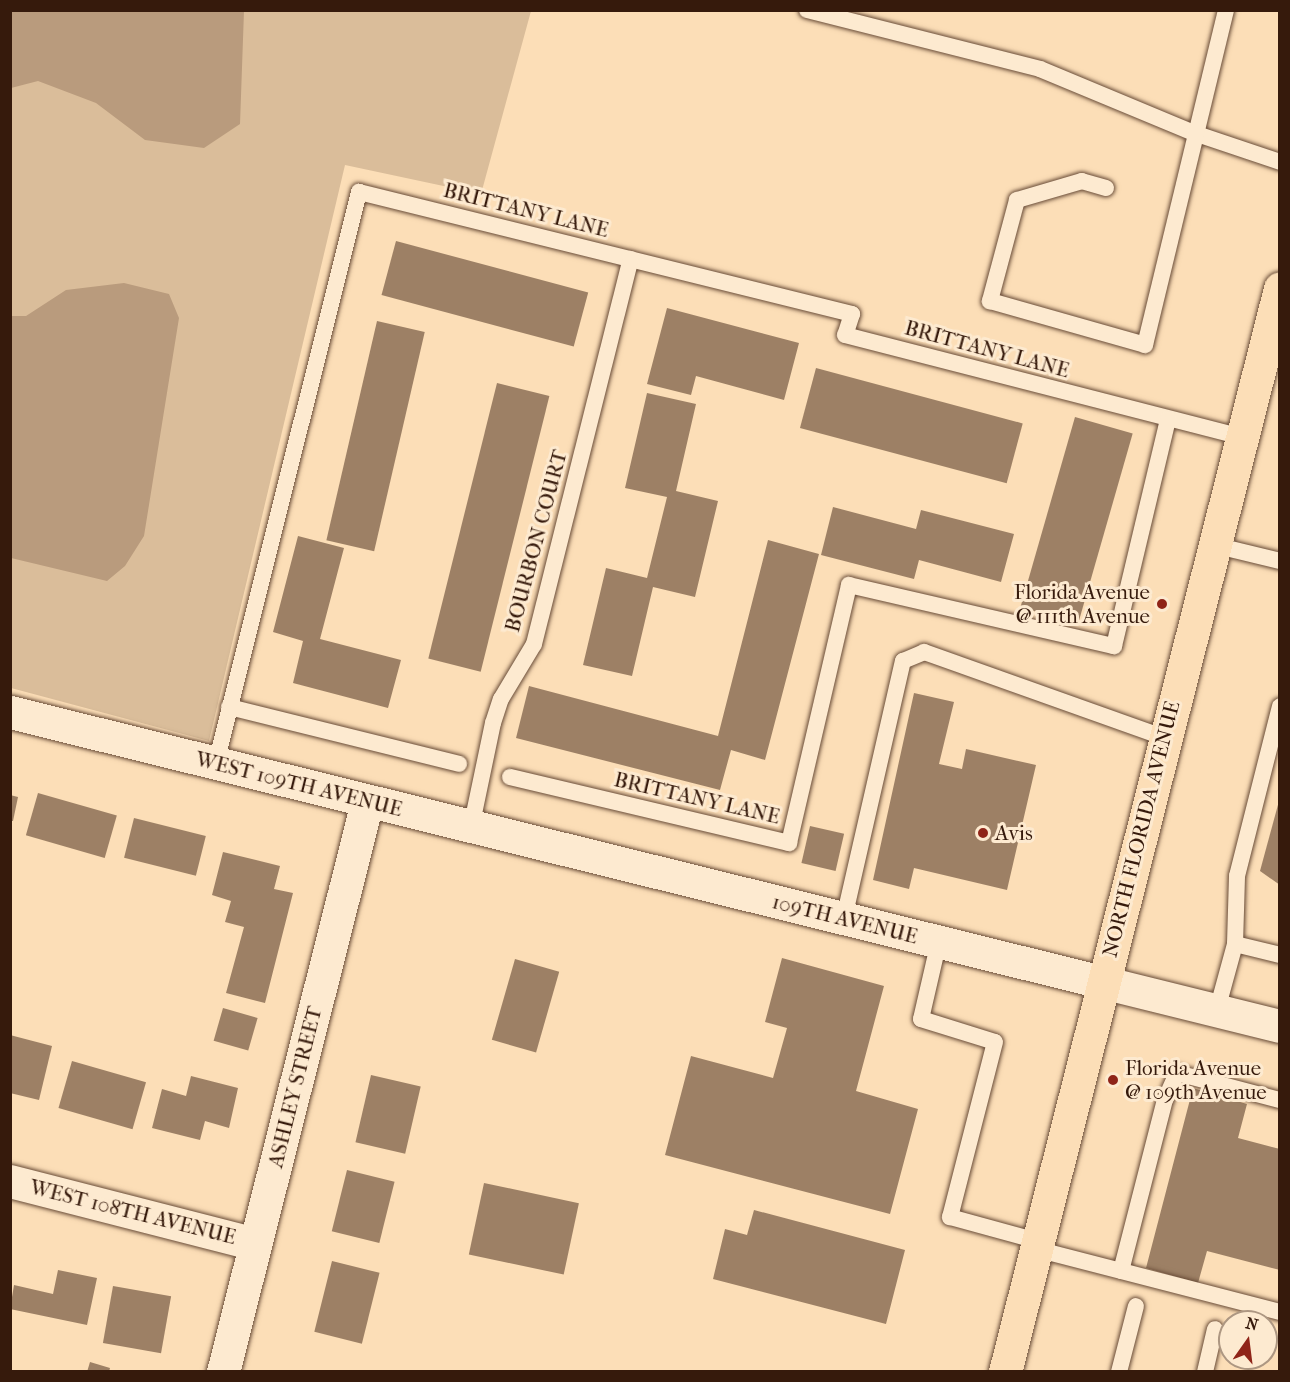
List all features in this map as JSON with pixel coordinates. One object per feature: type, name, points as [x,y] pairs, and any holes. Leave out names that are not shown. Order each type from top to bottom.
[{"type":"main road","name":"NORTH FLORIDA AVENUE","points":[[1005,1371],[1242,437],[1273,339],[1280,288]]},
{"type":"street","name":"WEST 109TH AVENUE","points":[[10,712],[588,856]]},
{"type":"street","name":"ASHLEY STREET","points":[[223,1371],[367,802]]},
{"type":"street","name":"109TH AVENUE","points":[[588,856],[1280,1026]]},
{"type":"street","name":"WEST 108TH AVENUE","points":[[10,1180],[255,1244]]},
{"type":"lane","points":[[807,10],[1040,69],[1194,133],[1280,162]]},
{"type":"lane","points":[[1106,188],[1082,181],[1017,200],[990,301],[1145,345],[1194,133],[1226,10]]},
{"type":"lane","name":"BRITTANY LANE","points":[[216,763],[359,192],[852,314],[845,335],[1242,437]]},
{"type":"lane","name":"BOURBON COURT","points":[[471,828],[496,715],[534,644],[631,259]]},
{"type":"lane","name":"BRITTANY LANE","points":[[510,777],[789,843],[849,585],[1114,646],[1168,419]]},
{"type":"lane","points":[[1214,545],[1280,561]]},
{"type":"lane","points":[[844,918],[903,661],[924,652],[1165,738]]},
{"type":"lane","points":[[1217,1010],[1235,944],[1237,876],[1280,706]]},
{"type":"lane","points":[[229,707],[459,764]]},
{"type":"lane","points":[[939,941],[921,1019],[995,1042],[950,1217],[1121,1271],[1280,1312]]},
{"type":"lane","points":[[1235,944],[1280,955]]},
{"type":"lane","points":[[1121,1271],[1166,1100],[1177,1073],[1280,1100]]},
{"type":"lane","points":[[1119,1371],[1136,1306]]},
{"type":"lane","points":[[1205,1371],[1215,1329]]},
{"type":"shaded area","points":[[10,11],[531,11],[481,194],[345,165],[209,741],[11,688]]},
{"type":"shaded area","points":[[10,11],[244,11],[240,124],[204,148],[145,140],[96,103],[38,81],[11,88]]},
{"type":"shaded area","points":[[124,283],[169,294],[179,318],[144,536],[125,566],[107,581],[11,558],[11,316],[26,316],[66,290]]},
{"type":"building","points":[[396,241],[588,293],[574,347],[382,295]]},
{"type":"building","points":[[667,308],[799,343],[784,400],[696,376],[691,395],[647,384]]},
{"type":"building","points":[[377,321],[425,332],[374,551],[326,540]]},
{"type":"building","points":[[816,368],[1023,423],[1007,483],[800,428]]},
{"type":"building","points":[[497,383],[549,396],[481,672],[428,659]]},
{"type":"building","points":[[647,393],[696,404],[676,491],[718,501],[695,597],[653,587],[632,676],[583,665],[606,568],[647,578],[667,497],[625,488]]},
{"type":"building","points":[[1075,417],[1133,434],[1078,624],[1020,607]]},
{"type":"building","points":[[833,507],[916,529],[921,510],[1014,534],[1001,582],[919,560],[914,579],[821,555]]},
{"type":"building","points":[[298,536],[344,548],[320,639],[401,660],[388,708],[293,683],[303,641],[273,632]]},
{"type":"building","points":[[768,540],[819,554],[765,760],[731,750],[720,790],[516,738],[529,686],[718,736]]},
{"type":"building","points":[[914,693],[954,702],[939,764],[962,769],[966,749],[1036,765],[1007,890],[914,868],[909,889],[873,880]]},
{"type":"building","points":[[38,793],[117,816],[105,858],[26,835]]},
{"type":"building","points":[[10,795],[18,797],[13,821],[10,821]]},
{"type":"building","points":[[1280,802],[1280,885],[1260,871]]},
{"type":"building","points":[[134,818],[206,836],[196,876],[124,858]]},
{"type":"building","points":[[810,826],[844,834],[836,871],[801,863]]},
{"type":"building","points":[[223,852],[280,866],[274,889],[293,893],[265,1003],[226,993],[244,927],[225,922],[231,901],[212,895]]},
{"type":"building","points":[[782,958],[884,986],[856,1091],[918,1109],[890,1214],[665,1155],[691,1056],[773,1078],[787,1028],[765,1022]]},
{"type":"building","points":[[515,959],[559,972],[536,1052],[492,1040]]},
{"type":"building","points":[[223,1008],[258,1018],[248,1051],[214,1041]]},
{"type":"building","points":[[10,1035],[52,1046],[39,1100],[10,1093]]},
{"type":"building","points":[[72,1061],[146,1082],[133,1129],[58,1108]]},
{"type":"building","points":[[371,1075],[421,1086],[405,1154],[355,1142]]},
{"type":"building","points":[[191,1076],[238,1088],[229,1128],[205,1121],[200,1140],[152,1128],[162,1089],[186,1096]]},
{"type":"building","points":[[1193,1088],[1247,1104],[1238,1138],[1280,1149],[1280,1270],[1207,1251],[1198,1283],[1146,1268]]},
{"type":"building","points":[[347,1170],[395,1182],[379,1243],[332,1231]]},
{"type":"building","points":[[484,1183],[579,1203],[564,1275],[469,1254]]},
{"type":"building","points":[[754,1210],[905,1250],[886,1324],[713,1279],[725,1229],[747,1235]]},
{"type":"building","points":[[332,1261],[380,1273],[362,1344],[314,1332]]},
{"type":"building","points":[[58,1270],[97,1278],[87,1325],[10,1309],[14,1285],[53,1294]]},
{"type":"building","points":[[113,1286],[171,1296],[161,1353],[103,1343]]},
{"type":"building","points":[[90,1362],[110,1368],[109,1372],[87,1372]]},
{"type":"place","name":"Florida Avenue @ 111th Avenue","points":[[1162,604]]},
{"type":"place","name":"Avis","points":[[983,833]]},
{"type":"place","name":"Florida Avenue @ 109th Avenue","points":[[1113,1080]]}]
